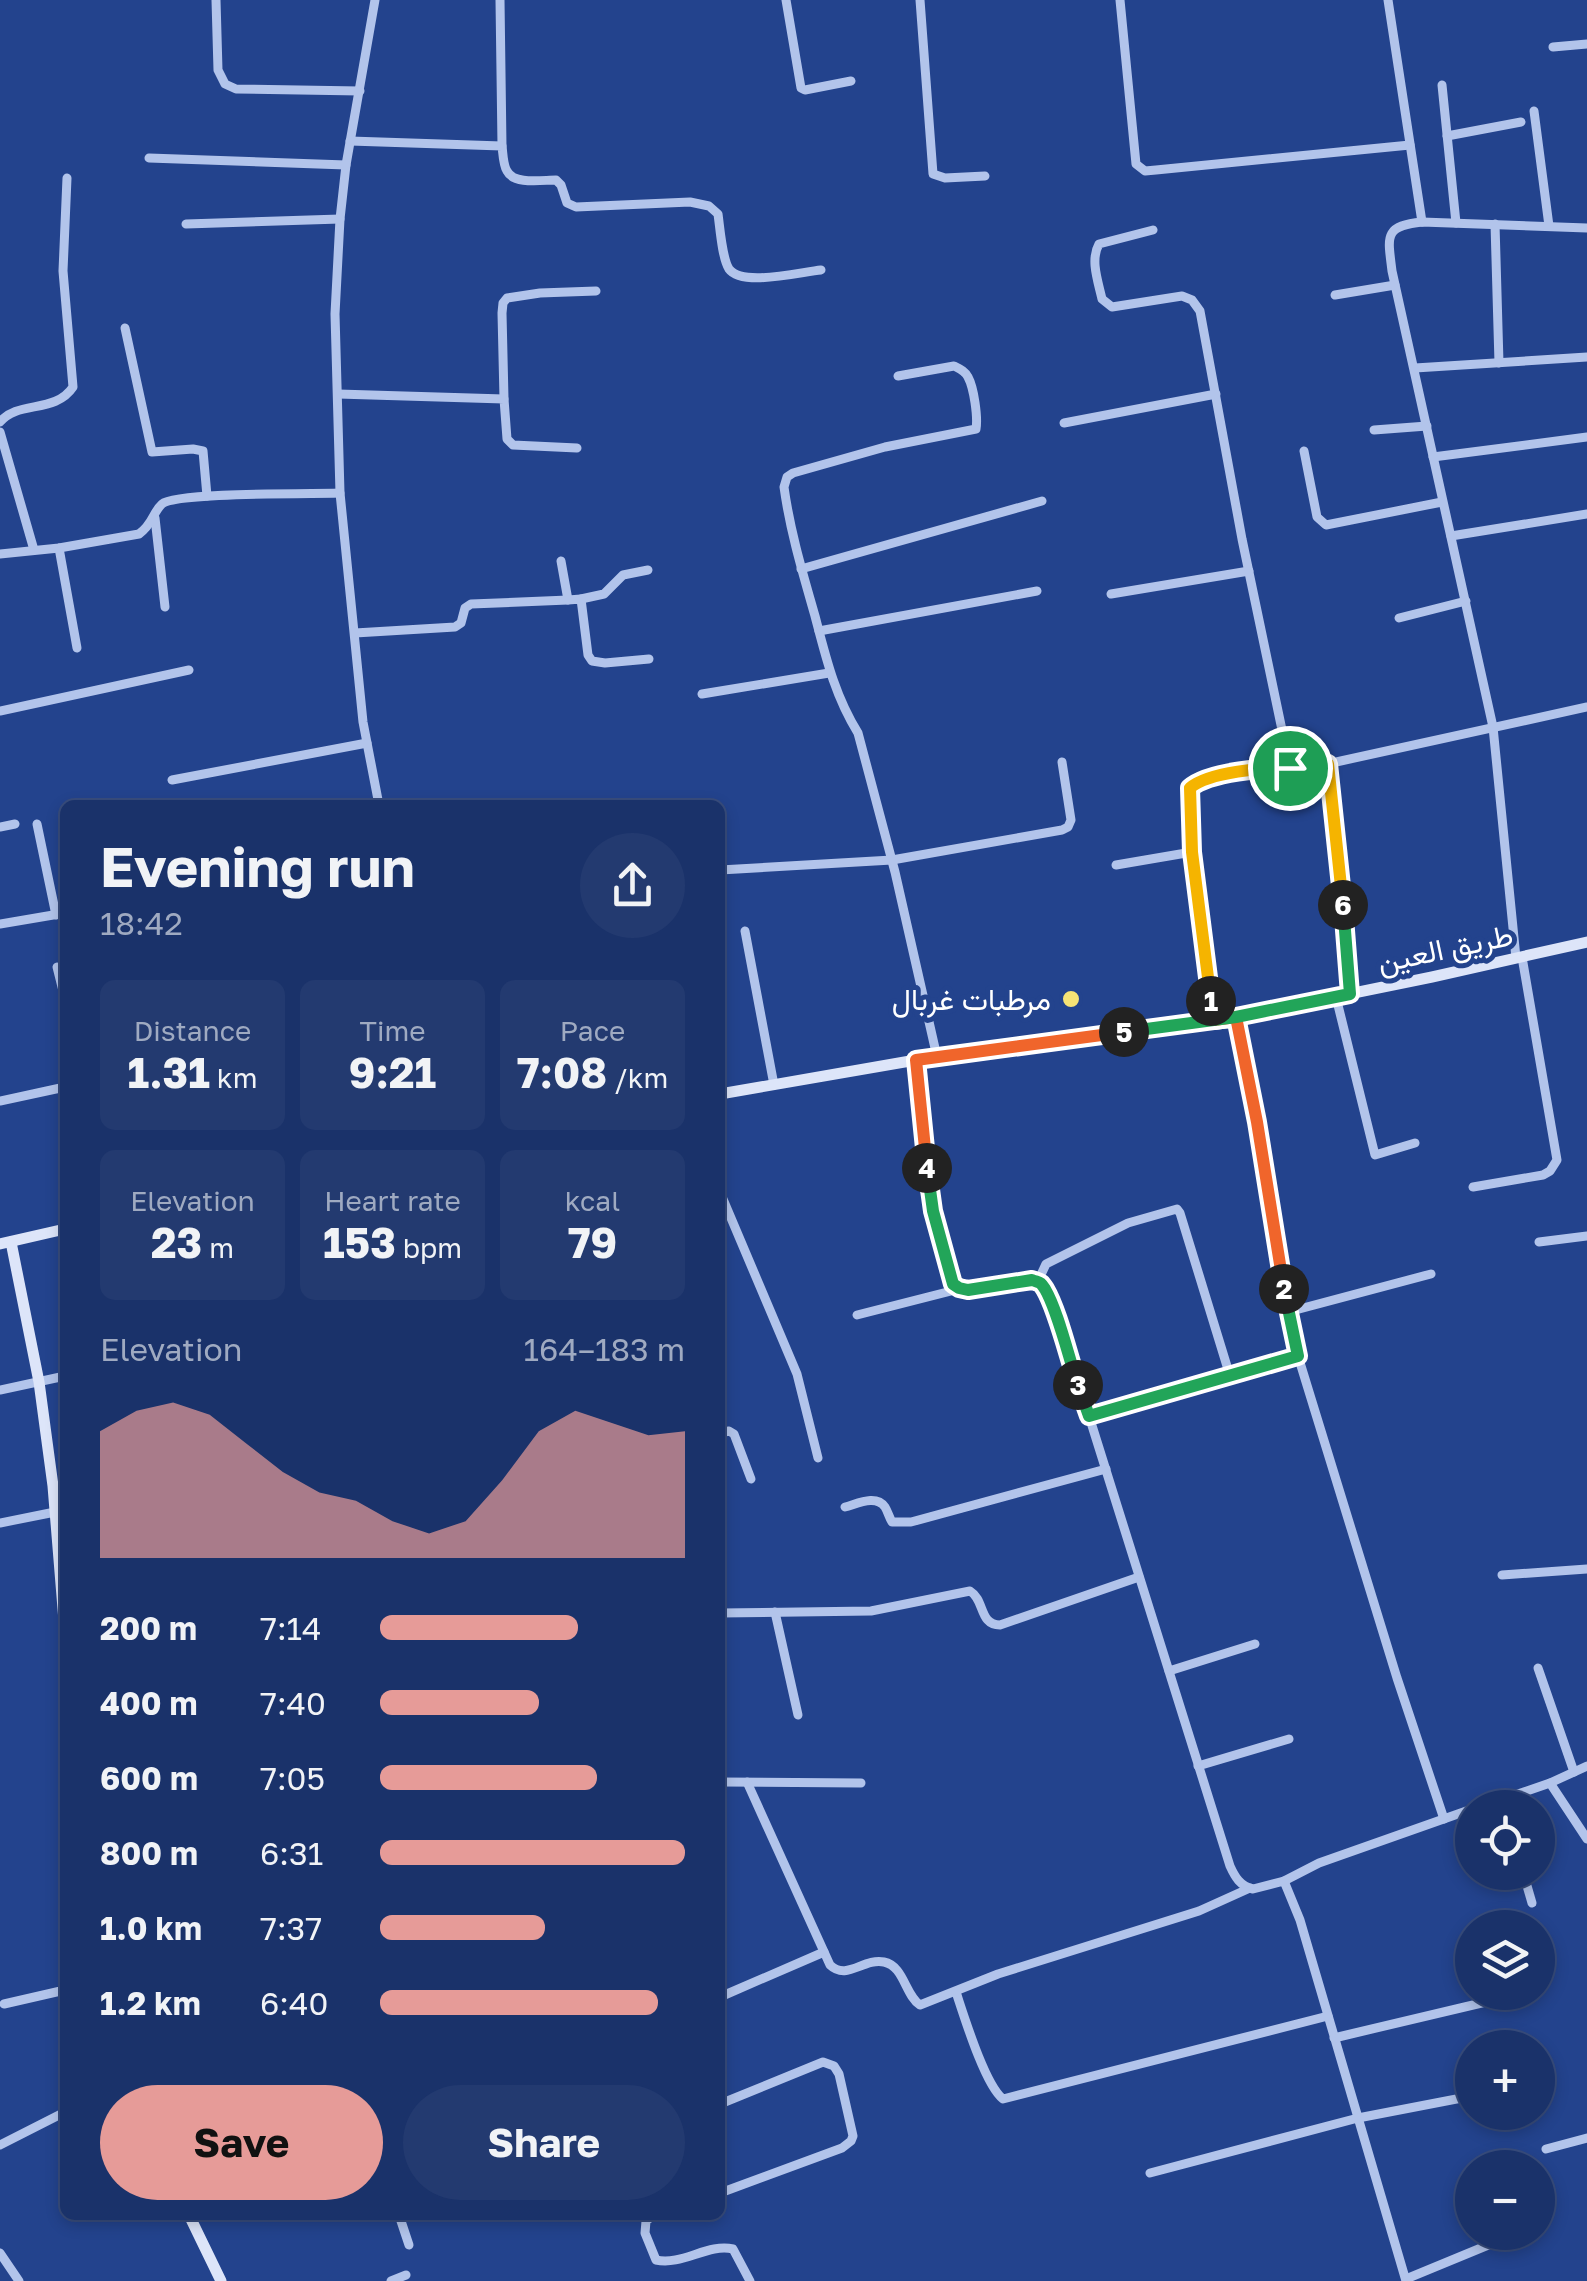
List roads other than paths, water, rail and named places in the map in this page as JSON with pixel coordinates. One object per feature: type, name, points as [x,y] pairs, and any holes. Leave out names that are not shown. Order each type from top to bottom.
[{"type":"main road","name":"طريق العين","points":[[725,1093],[937,1056],[1236,1017],[1587,942]]},
{"type":"main road","points":[[60,1230],[6,1243],[59,1485],[55,1512],[60,1572]]},
{"type":"main road","points":[[191,2220],[221,2281]]},
{"type":"street","points":[[216,0],[218,70],[226,84],[236,88],[360,90]]},
{"type":"street","points":[[375,0],[346,165],[334,314],[340,494],[367,743],[378,800]]},
{"type":"street","points":[[500,0],[502,146],[507,173],[521,180],[556,180],[567,203],[576,207],[690,202],[708,206],[718,214],[726,266],[737,276],[752,279],[821,270]]},
{"type":"street","points":[[786,0],[801,88],[851,81]]},
{"type":"street","points":[[920,0],[933,174],[945,178],[985,176]]},
{"type":"street","points":[[1120,0],[1136,164],[1141,169],[1410,145]]},
{"type":"street","points":[[1388,0],[1422,222]]},
{"type":"street","points":[[1552,47],[1587,44]]},
{"type":"street","points":[[1442,85],[1456,223]]},
{"type":"street","points":[[1534,111],[1549,226]]},
{"type":"street","points":[[1447,136],[1521,122]]},
{"type":"street","points":[[350,141],[502,146]]},
{"type":"street","points":[[149,158],[346,165]]},
{"type":"street","points":[[0,422],[7,414],[62,400],[73,386],[63,271],[68,178]]},
{"type":"street","points":[[186,224],[340,219]]},
{"type":"street","points":[[1472,1187],[1542,1176],[1558,1160],[1519,957],[1493,727],[1395,285],[1390,238],[1400,224],[1422,222],[1587,228]]},
{"type":"street","points":[[1494,224],[1499,362]]},
{"type":"street","points":[[1153,230],[1096,248],[1094,261],[1102,299],[1112,307],[1182,296],[1192,300],[1200,311],[1290,768]]},
{"type":"street","points":[[1335,295],[1395,285]]},
{"type":"street","points":[[577,448],[513,445],[508,439],[503,303],[507,298],[540,293],[596,290]]},
{"type":"street","points":[[125,328],[152,452],[202,452],[208,496]]},
{"type":"street","points":[[1415,368],[1587,356]]},
{"type":"street","points":[[898,376],[954,366],[962,370],[968,376],[978,420],[976,428],[788,475],[785,492],[829,674],[846,716],[858,733],[937,1056]]},
{"type":"street","points":[[338,394],[504,399]]},
{"type":"street","points":[[1064,423],[1216,394]]},
{"type":"street","points":[[1374,430],[1427,426]]},
{"type":"street","points":[[0,432],[34,550]]},
{"type":"street","points":[[1433,457],[1587,437]]},
{"type":"street","points":[[1304,451],[1317,517],[1326,525],[1442,502]]},
{"type":"street","points":[[0,554],[139,534],[166,501],[208,496],[340,494]]},
{"type":"street","points":[[801,569],[1042,502]]},
{"type":"street","points":[[1450,536],[1587,514]]},
{"type":"street","points":[[155,515],[165,607]]},
{"type":"street","points":[[59,548],[77,648]]},
{"type":"street","points":[[561,561],[568,600]]},
{"type":"street","points":[[355,633],[456,627],[471,604],[582,599],[604,594],[623,575],[648,570]]},
{"type":"street","points":[[1111,594],[1249,571]]},
{"type":"street","points":[[819,631],[1037,590]]},
{"type":"street","points":[[582,599],[592,661],[649,658]]},
{"type":"street","points":[[1398,618],[1466,601]]},
{"type":"street","points":[[0,710],[190,670]]},
{"type":"street","points":[[702,694],[829,674]]},
{"type":"street","points":[[1214,1020],[1192,852],[1191,786],[1270,767],[1328,764],[1587,707]]},
{"type":"street","points":[[172,780],[367,743]]},
{"type":"street","points":[[725,870],[892,860],[1062,830],[1070,820],[1062,762]]},
{"type":"street","points":[[1328,764],[1350,994]]},
{"type":"street","points":[[0,827],[15,824]]},
{"type":"street","points":[[37,824],[60,910]]},
{"type":"street","points":[[1116,864],[1192,852]]},
{"type":"street","points":[[0,924],[60,914]]},
{"type":"street","points":[[746,931],[774,1084]]},
{"type":"street","points":[[57,966],[60,978]]},
{"type":"street","points":[[1336,997],[1375,1155],[1415,1143]]},
{"type":"street","points":[[1236,1017],[1298,1356],[1444,1819]]},
{"type":"street","points":[[916,1060],[933,1211],[953,1284],[968,1290],[1032,1280],[1043,1286],[1050,1300],[1230,1866],[1236,1880],[1250,1888]]},
{"type":"street","points":[[0,1100],[60,1088]]},
{"type":"street","points":[[725,1204],[797,1374],[818,1458]]},
{"type":"street","points":[[1038,1281],[1046,1264],[1128,1223],[1177,1210],[1230,1376]]},
{"type":"street","points":[[1539,1242],[1587,1236]]},
{"type":"street","points":[[1288,1312],[1431,1274]]},
{"type":"street","points":[[857,1315],[959,1288]]},
{"type":"street","points":[[1089,1416],[1298,1356]]},
{"type":"street","points":[[0,1390],[60,1377]]},
{"type":"street","points":[[725,1432],[734,1434],[751,1479]]},
{"type":"street","points":[[845,1507],[875,1500],[885,1508],[892,1522],[910,1522],[1106,1469]]},
{"type":"street","points":[[0,1523],[55,1512]]},
{"type":"street","points":[[1502,1575],[1587,1569]]},
{"type":"street","points":[[725,1612],[871,1611],[970,1591],[978,1598],[988,1622],[1000,1625],[1140,1576]]},
{"type":"street","points":[[775,1612],[798,1715]]},
{"type":"street","points":[[1169,1671],[1255,1644]]},
{"type":"street","points":[[1538,1668],[1574,1772]]},
{"type":"street","points":[[1198,1766],[1289,1739]]},
{"type":"street","points":[[1534,1790],[1587,1766]]},
{"type":"street","points":[[725,1782],[861,1783]]},
{"type":"street","points":[[747,1782],[830,1965],[844,1972],[869,1963],[891,1964],[916,2004],[926,2004],[998,1974],[1199,1911],[1250,1888],[1284,1880],[1319,1863],[1455,1815]]},
{"type":"street","points":[[1550,1783],[1587,1838]]},
{"type":"street","points":[[1284,1880],[1300,1920],[1406,2280],[1479,2250]]},
{"type":"street","points":[[1528,1890],[1532,1903]]},
{"type":"street","points":[[725,1995],[824,1952]]},
{"type":"street","points":[[4,2004],[60,1991]]},
{"type":"street","points":[[956,1992],[996,2094],[1003,2099],[1328,2016]]},
{"type":"street","points":[[1334,2038],[1455,2009]]},
{"type":"street","points":[[725,2102],[823,2062],[834,2066],[839,2074],[853,2136],[842,2148],[725,2191]]},
{"type":"street","points":[[1150,2173],[1358,2118],[1455,2099]]},
{"type":"street","points":[[0,2145],[60,2115]]},
{"type":"street","points":[[1546,2149],[1587,2138]]},
{"type":"street","points":[[400,2220],[408,2245]]},
{"type":"street","points":[[646,2220],[645,2233],[656,2260],[674,2261],[724,2247],[733,2249],[750,2281]]},
{"type":"street","points":[[0,2253],[19,2281]]},
{"type":"street","points":[[391,2281],[406,2275]]},
{"type":"place","name":"مرطبات غربال","points":[[1071,999]]}]
